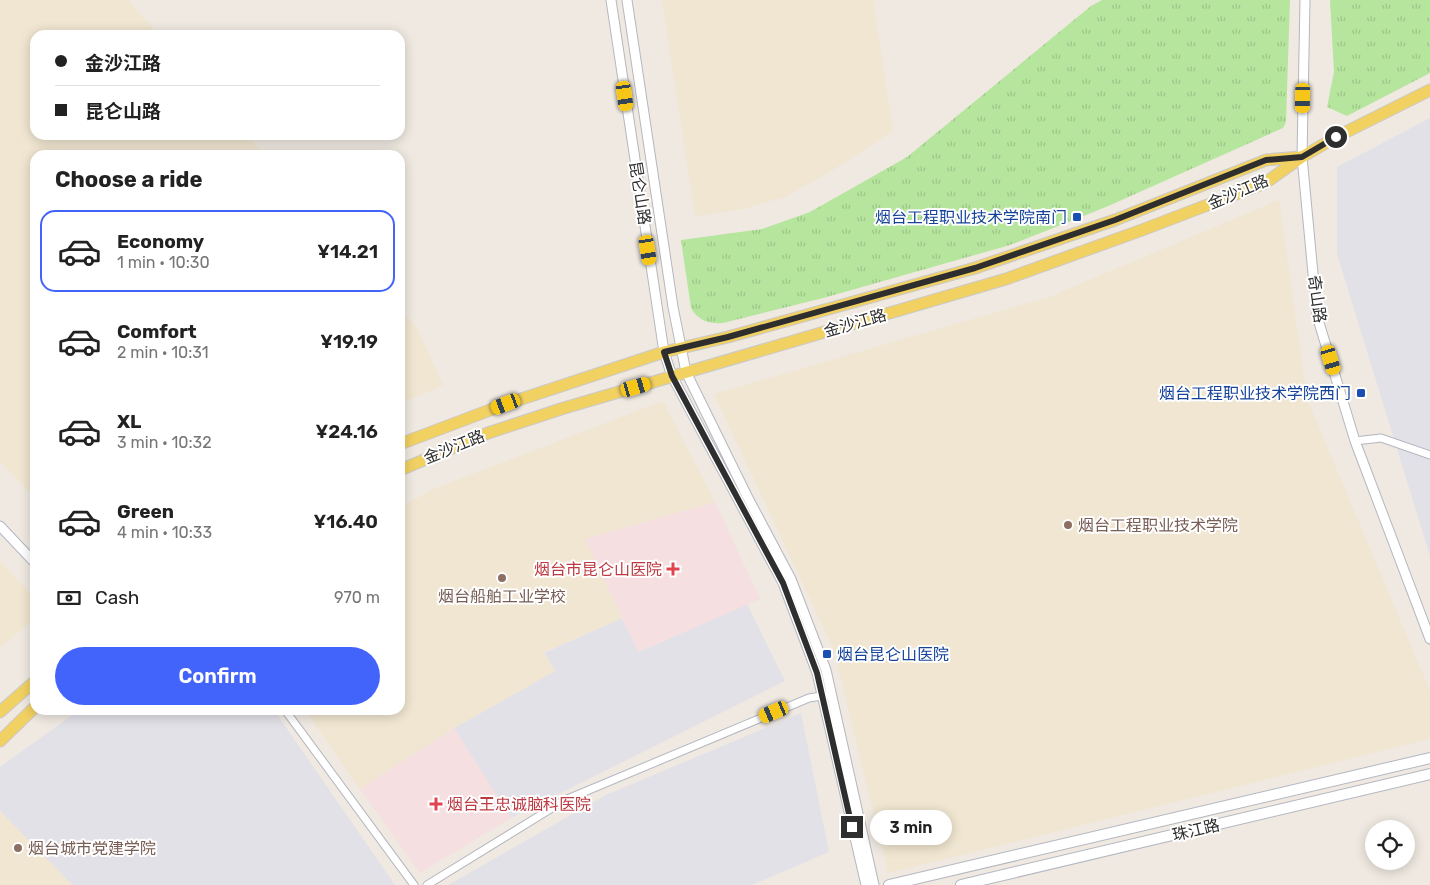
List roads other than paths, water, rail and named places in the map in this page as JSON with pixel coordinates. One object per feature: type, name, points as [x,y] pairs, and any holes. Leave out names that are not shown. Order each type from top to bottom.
[{"type":"main road","name":"金沙江路","points":[[405,468],[488,433],[564,408],[1006,279],[1142,230],[1265,183],[1302,157],[1336,137],[1430,90]]},
{"type":"main road","name":"金沙江路","points":[[405,442],[506,404],[664,352],[681,349],[975,268],[1115,220],[1266,160],[1302,157]]},
{"type":"main road","points":[[0,712],[30,685]]},
{"type":"main road","points":[[0,741],[30,712]]},
{"type":"main road","points":[[889,885],[1430,758]]},
{"type":"main road","name":"珠江路","points":[[961,885],[1430,774]]},
{"type":"street","name":"昆仑山路","points":[[610,0],[664,352],[672,376],[786,592],[817,673],[866,885]]},
{"type":"street","name":"昆仑山路","points":[[627,0],[673,307],[686,372],[747,496],[791,579],[826,670],[874,885]]},
{"type":"street","name":"奇山路","points":[[1305,0],[1302,157],[1317,316],[1356,441],[1430,639]]},
{"type":"street","points":[[1356,441],[1381,438],[1430,455]]},
{"type":"street","points":[[0,526],[30,558]]},
{"type":"street","points":[[427,885],[565,800],[809,698],[832,694]]},
{"type":"street","points":[[289,715],[414,885]]},
{"type":"place","name":"烟台工程职业技术学院南门","points":[[1077,217]]},
{"type":"place","name":"烟台工程职业技术学院西门","points":[[1361,393]]},
{"type":"place","name":"烟台工程职业技术学院","points":[[1068,525]]},
{"type":"place","name":"烟台市昆仑山医院","points":[[673,569]]},
{"type":"place","name":"烟台船舶工业学校","points":[[502,578]]},
{"type":"place","name":"烟台昆仑山医院","points":[[827,654]]},
{"type":"place","name":"烟台王忠诚脑科医院","points":[[436,804]]},
{"type":"place","name":"烟台城市党建学院","points":[[18,848]]}]
